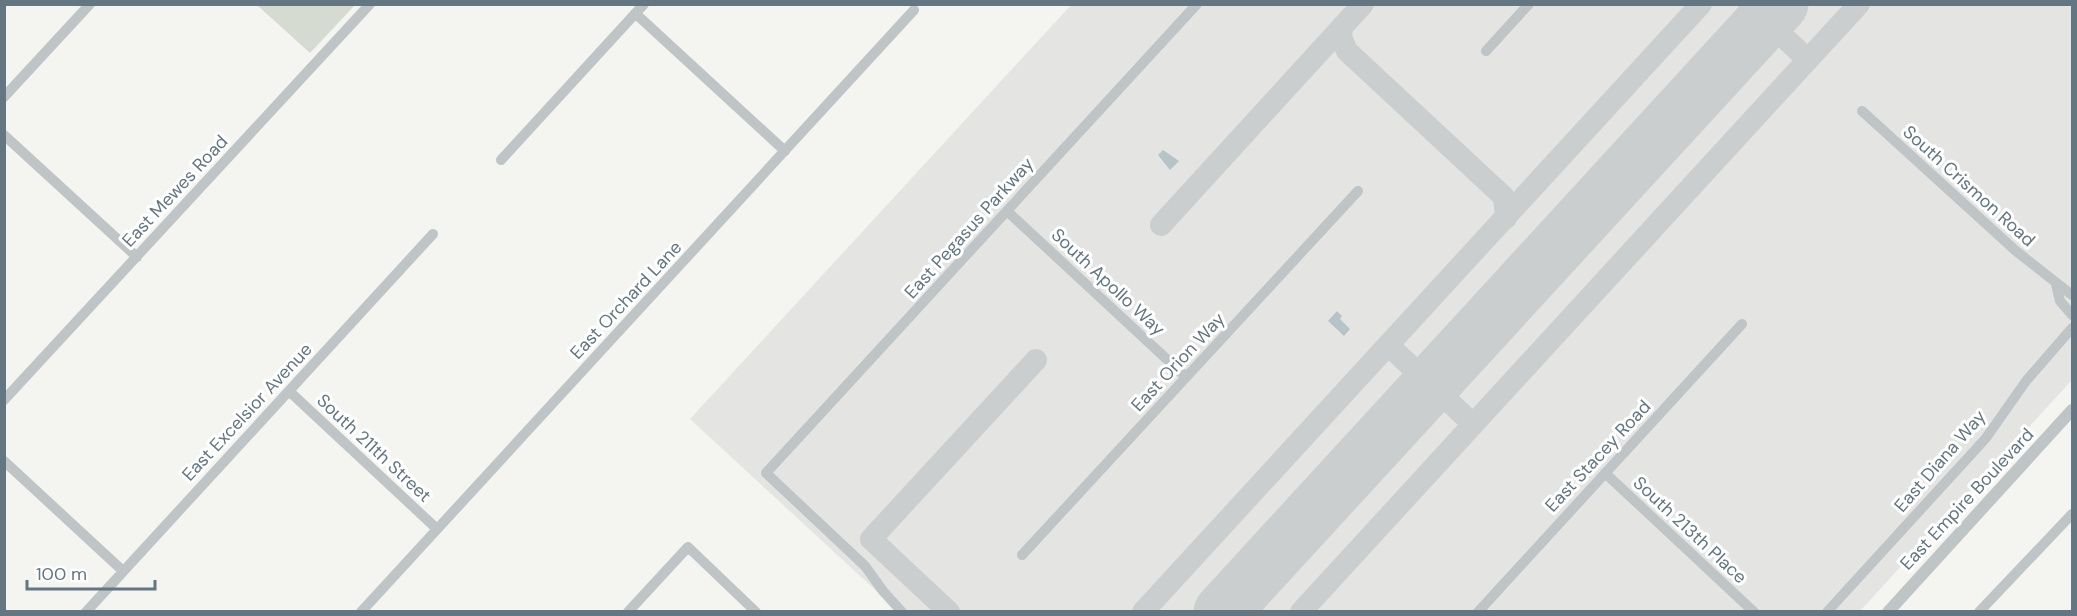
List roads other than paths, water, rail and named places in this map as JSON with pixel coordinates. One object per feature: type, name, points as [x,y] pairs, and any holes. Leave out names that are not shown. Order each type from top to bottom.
[{"type":"street","points":[[4,97],[90,4]]},
{"type":"street","name":"East Mewes Road","points":[[4,400],[370,4]]},
{"type":"street","points":[[501,160],[644,4]]},
{"type":"street","name":"East Pegasus Parkway","points":[[902,612],[865,566],[766,473],[1197,4]]},
{"type":"street","points":[[1486,51],[1529,4]]},
{"type":"street","name":"East Orchard Lane","points":[[361,612],[914,10]]},
{"type":"street","points":[[636,14],[784,151]]},
{"type":"street","name":"South Crismon Road","points":[[1862,111],[2016,251],[2073,295]]},
{"type":"street","points":[[4,135],[137,257]]},
{"type":"street","name":"East Orion Way","points":[[1022,555],[1358,190]]},
{"type":"street","name":"South Apollo Way","points":[[1007,211],[1186,377]]},
{"type":"street","name":"East Excelsior Avenue","points":[[86,612],[433,234]]},
{"type":"street","name":"South Crismon Road","points":[[2056,284],[2060,302],[2073,315]]},
{"type":"street","name":"East Stacey Road","points":[[1478,612],[1742,324]]},
{"type":"street","name":"East Diana Way","points":[[1827,612],[1972,454],[2026,381],[2073,328]]},
{"type":"street","name":"South 211th Street","points":[[289,391],[437,529]]},
{"type":"street","name":"East Empire Boulevard","points":[[1888,612],[2073,410]]},
{"type":"street","points":[[4,460],[123,571]]},
{"type":"street","name":"South 213th Place","points":[[1605,473],[1754,612]]},
{"type":"street","points":[[1979,612],[2073,514]]},
{"type":"street","points":[[628,612],[688,547],[756,612]]}]
